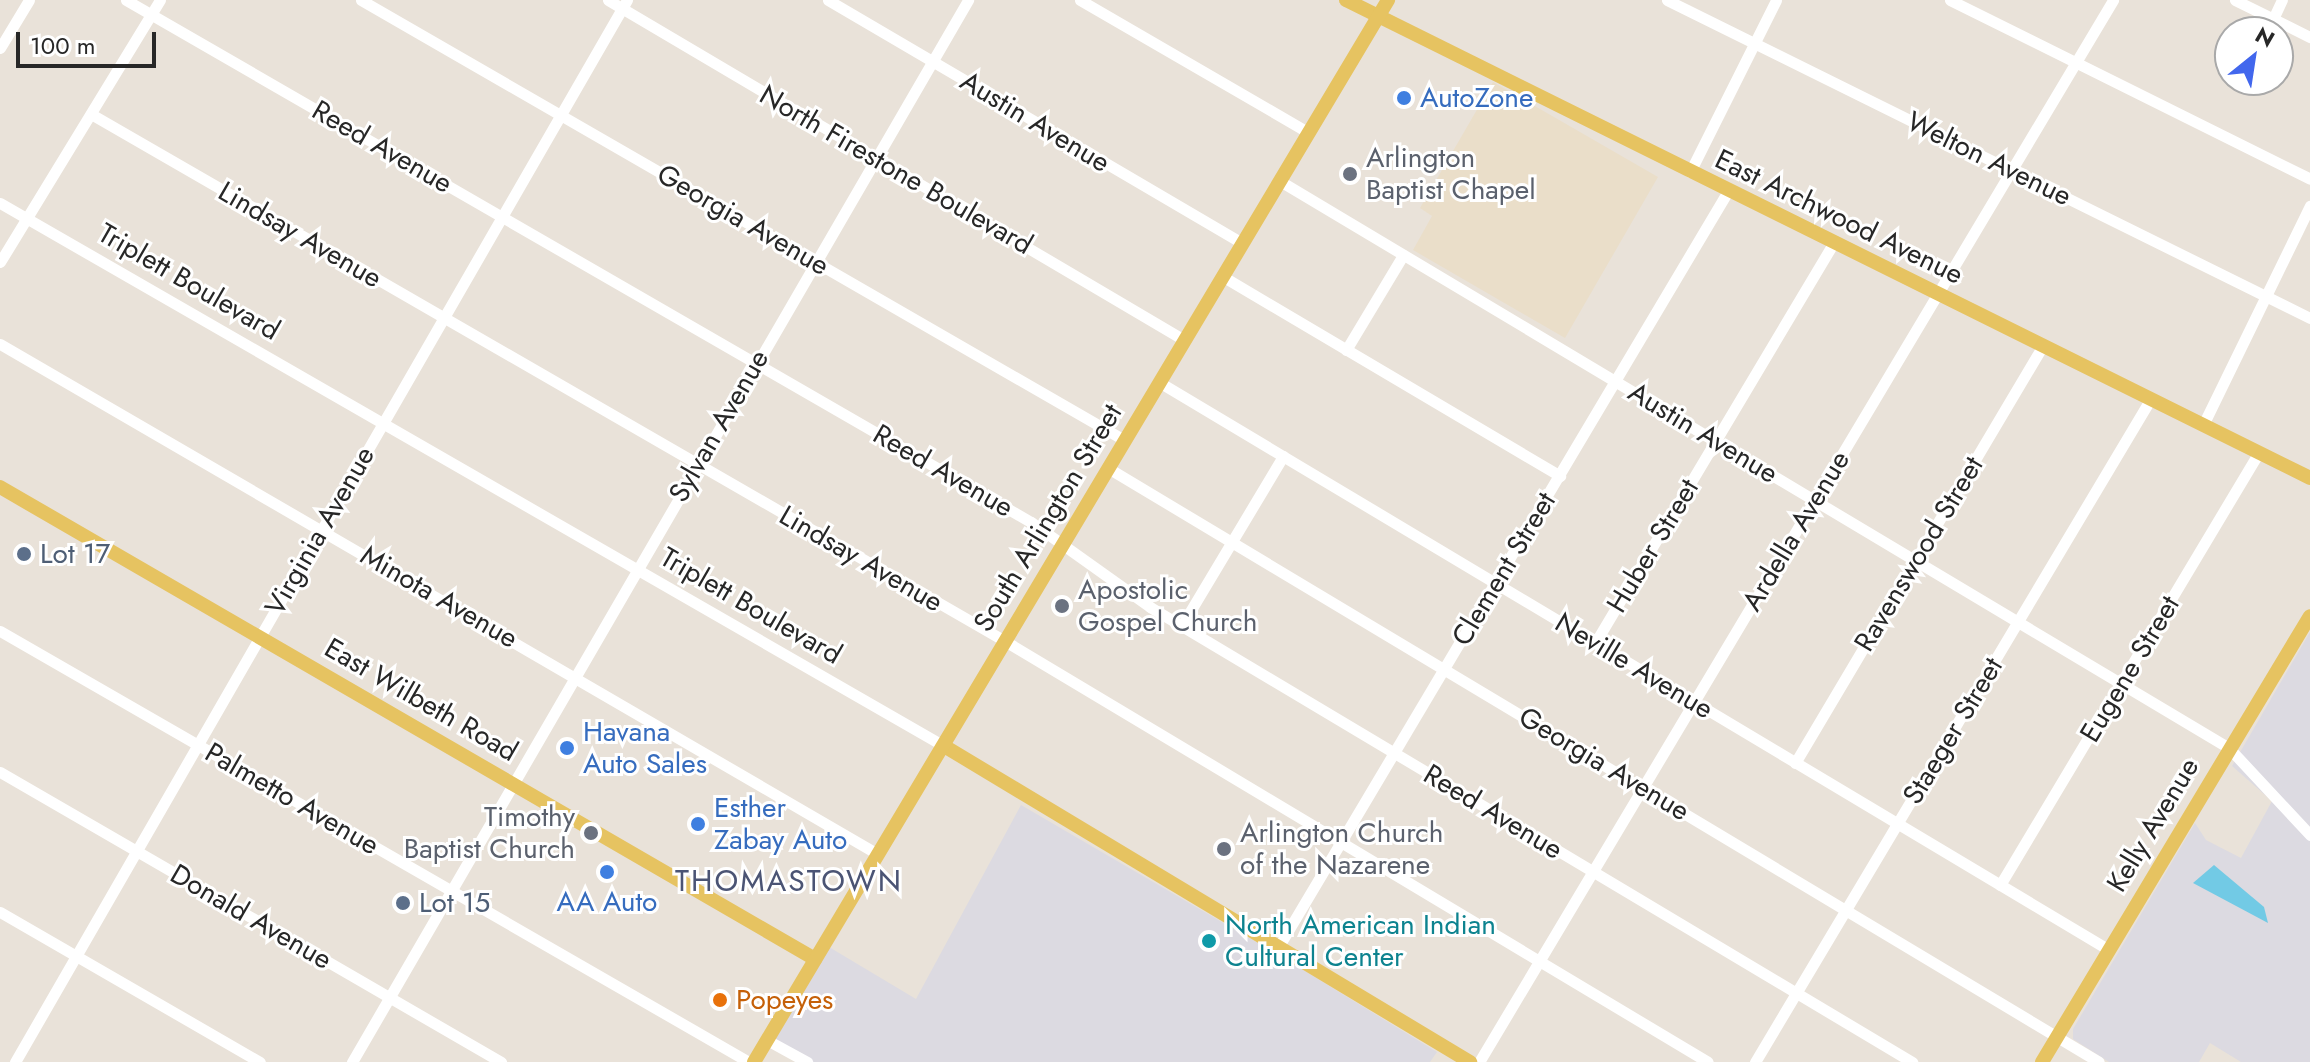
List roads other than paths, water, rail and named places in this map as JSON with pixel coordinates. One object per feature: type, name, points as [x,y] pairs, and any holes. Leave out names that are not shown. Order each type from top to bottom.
[{"type":"main road","name":"East Archwood Avenue","points":[[1346,0],[2310,478]]},
{"type":"main road","name":"South Arlington Street","points":[[752,1062],[1388,0]]},
{"type":"main road","name":"East Wilbeth Road","points":[[0,487],[815,959]]},
{"type":"main road","name":"Kelly Avenue","points":[[2042,1062],[2310,616]]},
{"type":"main road","name":"Triplett Boulevard","points":[[944,746],[1470,1062]]},
{"type":"street","points":[[0,48],[29,0]]},
{"type":"street","name":"Reed Avenue","points":[[126,0],[1065,542],[1119,588],[1912,1062]]},
{"type":"street","points":[[0,262],[160,0]]},
{"type":"street","name":"Georgia Avenue","points":[[361,0],[1124,440]]},
{"type":"street","name":"North Firestone Boulevard","points":[[608,0],[624,4],[1184,340]]},
{"type":"street","name":"Austin Avenue","points":[[828,0],[1243,243]]},
{"type":"street","name":"Sylvan Avenue","points":[[352,1062],[813,260],[968,0]]},
{"type":"street","points":[[1080,0],[1308,132]]},
{"type":"street","name":"Welton Avenue","points":[[1667,0],[2310,318]]},
{"type":"street","points":[[1690,172],[1776,0]]},
{"type":"street","points":[[1950,0],[2310,179]]},
{"type":"street","name":"Ardella Avenue","points":[[1479,1062],[2113,0]]},
{"type":"street","points":[[2235,0],[2267,16]]},
{"type":"street","name":"Virginia Avenue","points":[[15,1062],[624,4]]},
{"type":"street","name":"Lindsay Avenue","points":[[91,114],[1005,641],[1708,1062]]},
{"type":"street","name":"Austin Avenue","points":[[1280,181],[2229,748],[2310,835]]},
{"type":"street","name":"Clement Street","points":[[1279,946],[1728,191]]},
{"type":"street","name":"Triplett Boulevard","points":[[0,203],[944,746]]},
{"type":"street","points":[[2203,425],[2310,206]]},
{"type":"street","name":"Huber Street","points":[[1595,643],[1833,244]]},
{"type":"street","points":[[1346,350],[1403,255]]},
{"type":"street","points":[[1222,276],[1560,476]]},
{"type":"street","name":"Minota Avenue","points":[[0,344],[575,675],[876,853]]},
{"type":"street","name":"Ravenswood Street","points":[[1795,763],[2043,346]]},
{"type":"street","name":"Neville Avenue","points":[[1159,382],[2109,950]]},
{"type":"street","name":"Staeger Street","points":[[1755,1062],[2150,400]]},
{"type":"street","name":"Eugene Street","points":[[2000,885],[2259,452]]},
{"type":"street","points":[[1182,625],[1283,456]]},
{"type":"street","name":"Georgia Avenue","points":[[1108,468],[2099,1062]]},
{"type":"street","name":"Palmetto Avenue","points":[[0,631],[752,1062]]},
{"type":"street","name":"Donald Avenue","points":[[0,772],[501,1062]]},
{"type":"street","points":[[0,912],[260,1062]]},
{"type":"street","points":[[767,1040],[807,1062]]},
{"type":"water","points":[[2214,865],[2264,907],[2268,923],[2193,883]]},
{"type":"place","name":"AutoZone","points":[[1404,98]]},
{"type":"place","name":"Arlington Baptist Chapel","points":[[1350,174]]},
{"type":"place","name":"Lot 17","points":[[24,554]]},
{"type":"place","name":"Apostolic Gospel Church","points":[[1062,606]]},
{"type":"place","name":"Havana Auto Sales","points":[[567,748]]},
{"type":"place","name":"Esther Zabay Auto","points":[[698,824]]},
{"type":"place","name":"Timothy Baptist Church","points":[[591,833]]},
{"type":"place","name":"Arlington Church of the Nazarene","points":[[1224,849]]},
{"type":"place","name":"AA Auto","points":[[607,872]]},
{"type":"place","name":"Lot 15","points":[[403,903]]},
{"type":"place","name":"North American Indian Cultural Center","points":[[1209,941]]},
{"type":"place","name":"Popeyes","points":[[720,1000]]},
{"type":"district","name":"THOMASTOWN","points":[[789,881]]}]
